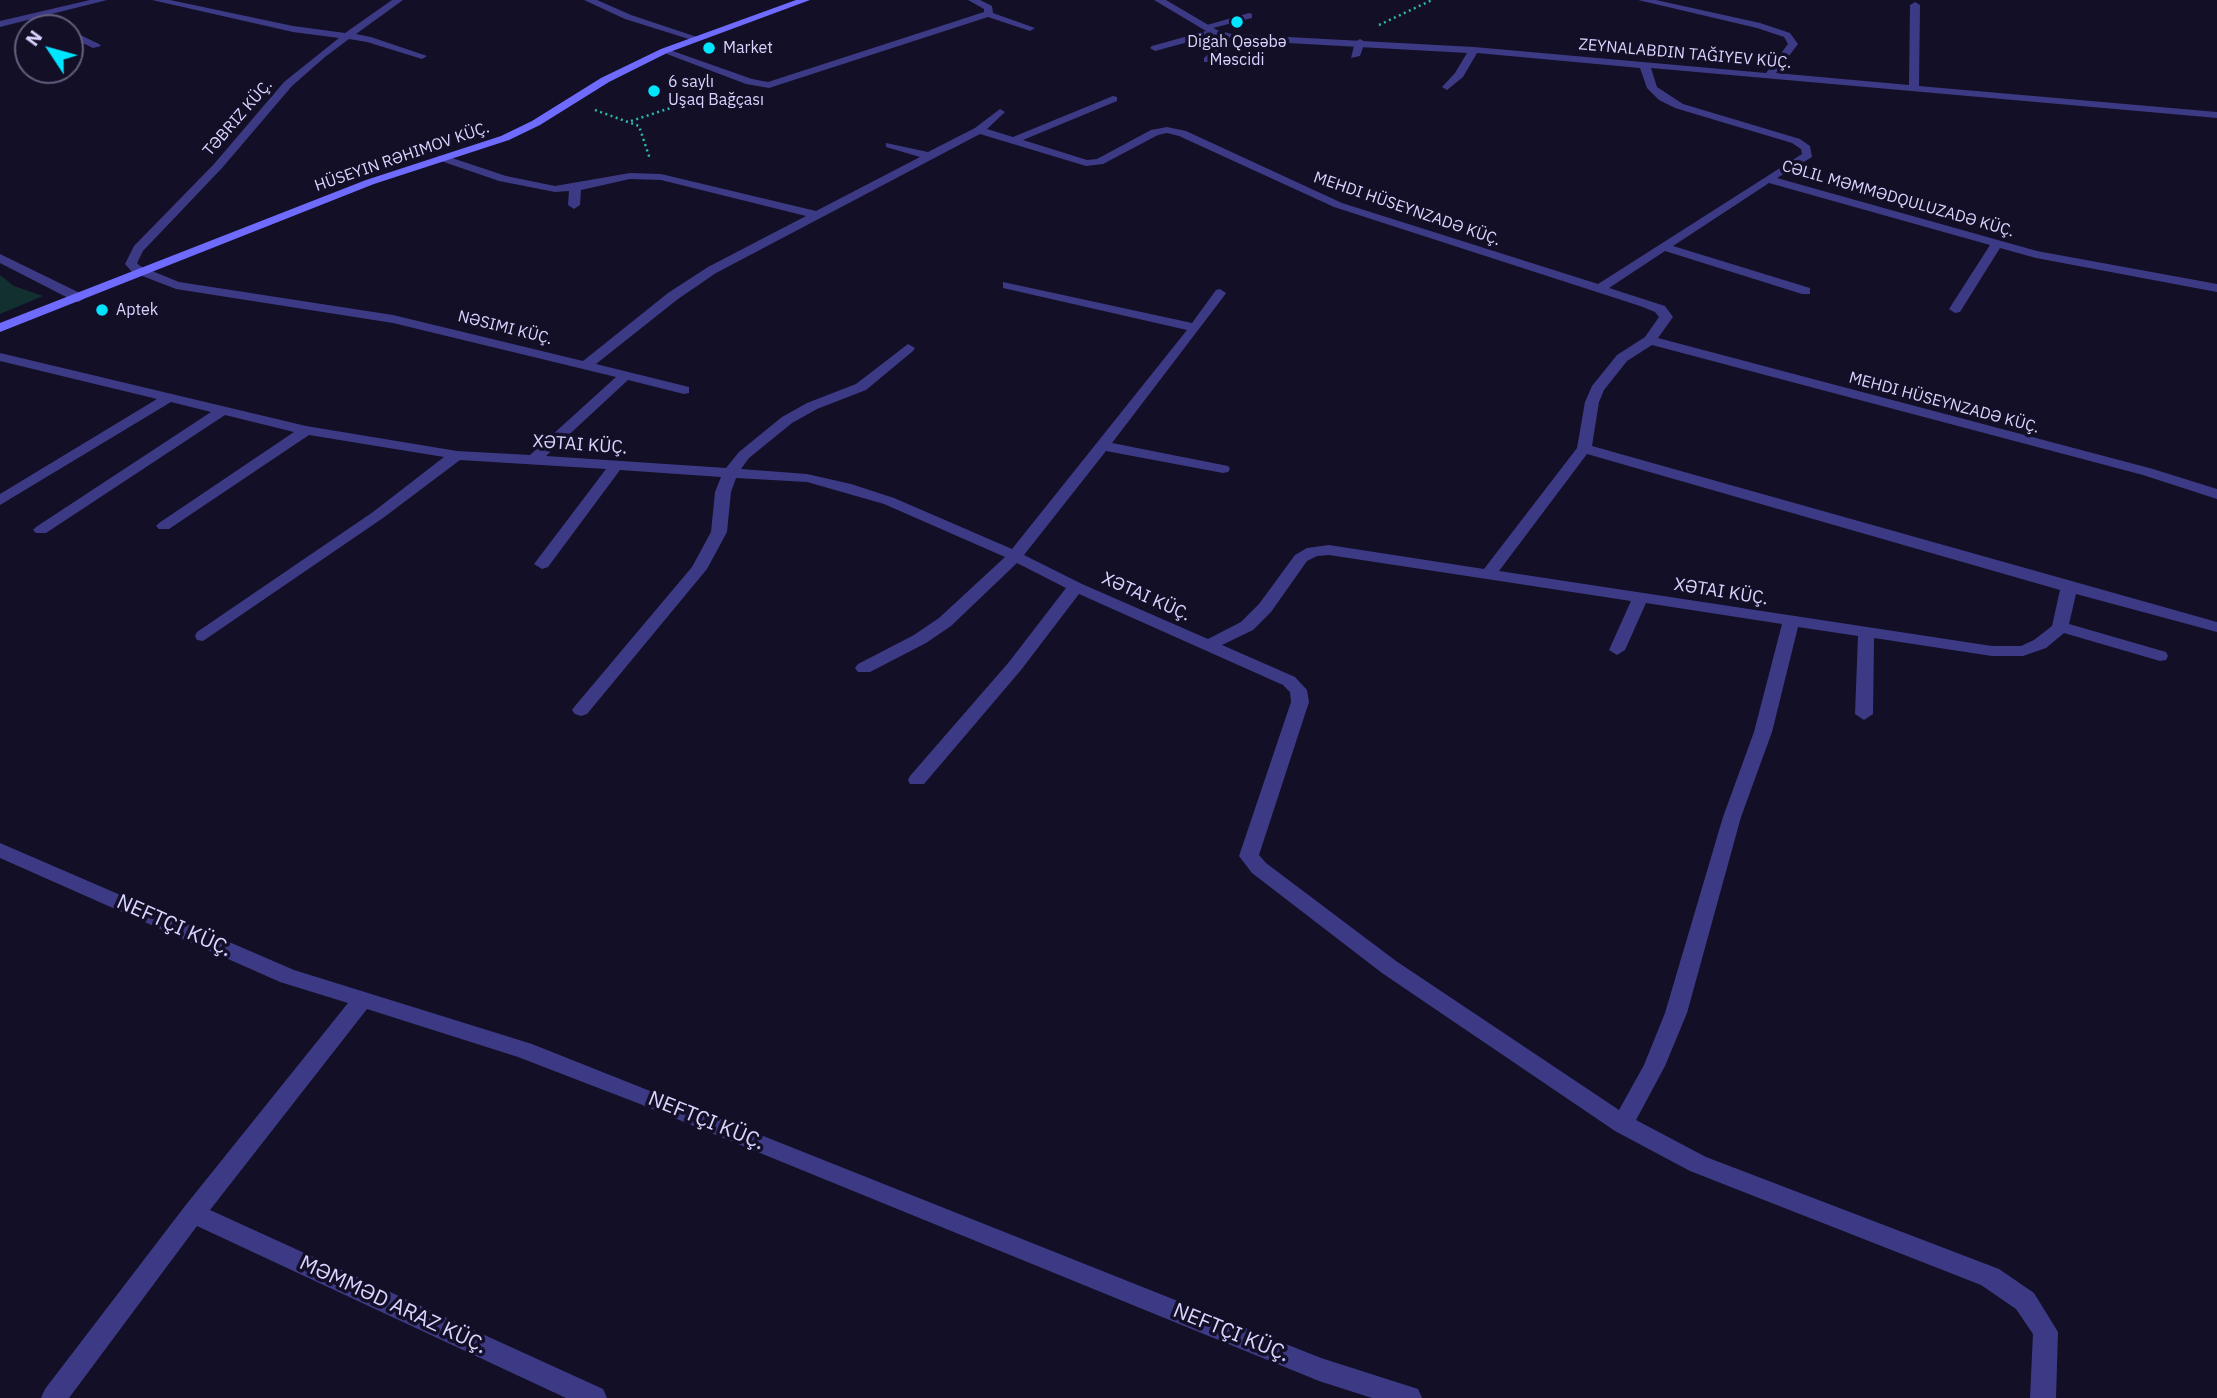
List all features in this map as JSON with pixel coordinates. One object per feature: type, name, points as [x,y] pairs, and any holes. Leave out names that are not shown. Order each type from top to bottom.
[{"type":"main road","name":"HÜSEYIN RƏHIMOV KÜÇ.","points":[[0,328],[323,200],[505,138],[605,80],[664,51],[805,0]]},
{"type":"street","points":[[43,14],[102,0]]},
{"type":"street","points":[[157,0],[235,18],[368,39],[422,56]]},
{"type":"street","name":"TƏBRIZ KÜÇ.","points":[[144,273],[131,264],[138,249],[218,166],[288,83],[345,37],[398,0]]},
{"type":"street","points":[[589,0],[628,17],[695,38]]},
{"type":"street","points":[[974,0],[989,8],[988,15]]},
{"type":"street","points":[[1159,0],[1210,29],[1232,37],[1474,50],[2217,115]]},
{"type":"street","points":[[1643,0],[1760,26],[1787,35],[1793,44],[1774,66],[1769,77]]},
{"type":"street","points":[[1914,89],[1915,5]]},
{"type":"street","points":[[664,51],[750,82],[769,86],[988,15],[1030,28]]},
{"type":"street","points":[[1155,48],[1249,16]]},
{"type":"street","points":[[1208,60],[1232,37]]},
{"type":"street","points":[[84,40],[96,46]]},
{"type":"street","points":[[1355,55],[1360,42]]},
{"type":"street","points":[[1447,87],[1459,75],[1474,50]]},
{"type":"street","name":"CƏLIL MƏMMƏDQULUZADƏ KÜÇ.","points":[[1646,66],[1653,88],[1663,98],[1679,106],[1796,141],[1807,148],[1808,155],[1768,178]]},
{"type":"street","points":[[1012,141],[1113,99]]},
{"type":"street","points":[[586,366],[673,296],[712,270],[979,130],[1000,113]]},
{"type":"street","name":"MEHDI HÜSEYNZADƏ KÜÇ.","points":[[979,130],[1086,163],[1099,162],[1155,132],[1182,133],[1338,205],[1660,309],[1666,317],[1650,340],[2148,472],[2217,494]]},
{"type":"street","points":[[890,145],[929,156]]},
{"type":"street","points":[[442,158],[503,179],[555,189],[630,176],[661,177],[817,215]]},
{"type":"street","points":[[1600,289],[1768,178]]},
{"type":"street","name":"CƏLIL MƏMMƏDQULUZADƏ KÜÇ.","points":[[1768,178],[1997,244],[2217,288]]},
{"type":"street","points":[[573,205],[575,187]]},
{"type":"street","points":[[1955,309],[1997,244]]},
{"type":"street","points":[[1665,247],[1806,291]]},
{"type":"street","points":[[0,258],[79,298]]},
{"type":"street","name":"NƏSIMI KÜÇ.","points":[[144,273],[176,285],[223,294],[393,319],[684,390]]},
{"type":"street","points":[[1007,285],[1195,328]]},
{"type":"street","points":[[864,668],[920,639],[945,622],[1016,556],[1220,293]]},
{"type":"street","points":[[1488,574],[1584,448],[1592,401],[1597,389],[1622,358],[1650,340]]},
{"type":"street","points":[[581,710],[699,569],[719,532],[723,492],[730,473],[744,455],[787,420],[812,406],[861,387],[908,348]]},
{"type":"street","name":"XƏTAI KÜÇ.","points":[[0,357],[306,430],[457,454],[615,467],[807,478],[846,486],[889,501],[1016,556],[1076,587],[1208,645],[1247,626],[1265,608],[1300,558],[1313,551],[1329,550],[1992,651],[2023,651],[2040,644],[2060,627]]},
{"type":"street","points":[[533,461],[625,376]]},
{"type":"street","points":[[0,500],[170,397]]},
{"type":"street","points":[[41,530],[223,410]]},
{"type":"street","points":[[164,526],[306,430]]},
{"type":"street","points":[[1103,446],[1223,469]]},
{"type":"street","points":[[1584,448],[2217,627]]},
{"type":"street","points":[[203,636],[378,514],[457,454]]},
{"type":"street","points":[[542,564],[615,467]]},
{"type":"street","points":[[917,780],[1015,666],[1076,587]]},
{"type":"street","points":[[2069,587],[2060,627],[2160,656]]},
{"type":"street","points":[[1617,650],[1640,598]]},
{"type":"street","points":[[1623,1124],[1654,1066],[1676,1013],[1732,817],[1763,732],[1791,622]]},
{"type":"street","points":[[1864,714],[1866,633]]},
{"type":"street","points":[[1208,645],[1289,681],[1298,690],[1300,702],[1251,844],[1250,856],[1259,869],[1389,967],[1623,1124],[1698,1164],[1990,1277],[2025,1301],[2046,1332],[2043,1398]]},
{"type":"street","name":"NEFTÇI KÜÇ.","points":[[2,853],[287,976],[524,1050],[648,1097],[1319,1368],[1409,1398]]},
{"type":"street","points":[[54,1398],[193,1213],[362,1001]]},
{"type":"street","name":"MƏMMƏD ARAZ KÜÇ.","points":[[193,1213],[594,1398]]},
{"type":"path","points":[[1360,42],[1368,32],[1382,23],[1432,0]]},
{"type":"path","points":[[631,121],[750,82]]},
{"type":"path","points":[[563,106],[595,110],[639,126],[651,161],[662,166],[661,177]]},
{"type":"green space","points":[[0,275],[14,286],[43,296],[0,314]]},
{"type":"place","name":"Digah Qəsəbə Məscidi","points":[[1237,22]]},
{"type":"place","name":"Market","points":[[709,48]]},
{"type":"place","name":"6 saylı Uşaq Bağçası","points":[[654,91]]},
{"type":"place","name":"Aptek","points":[[102,310]]}]
